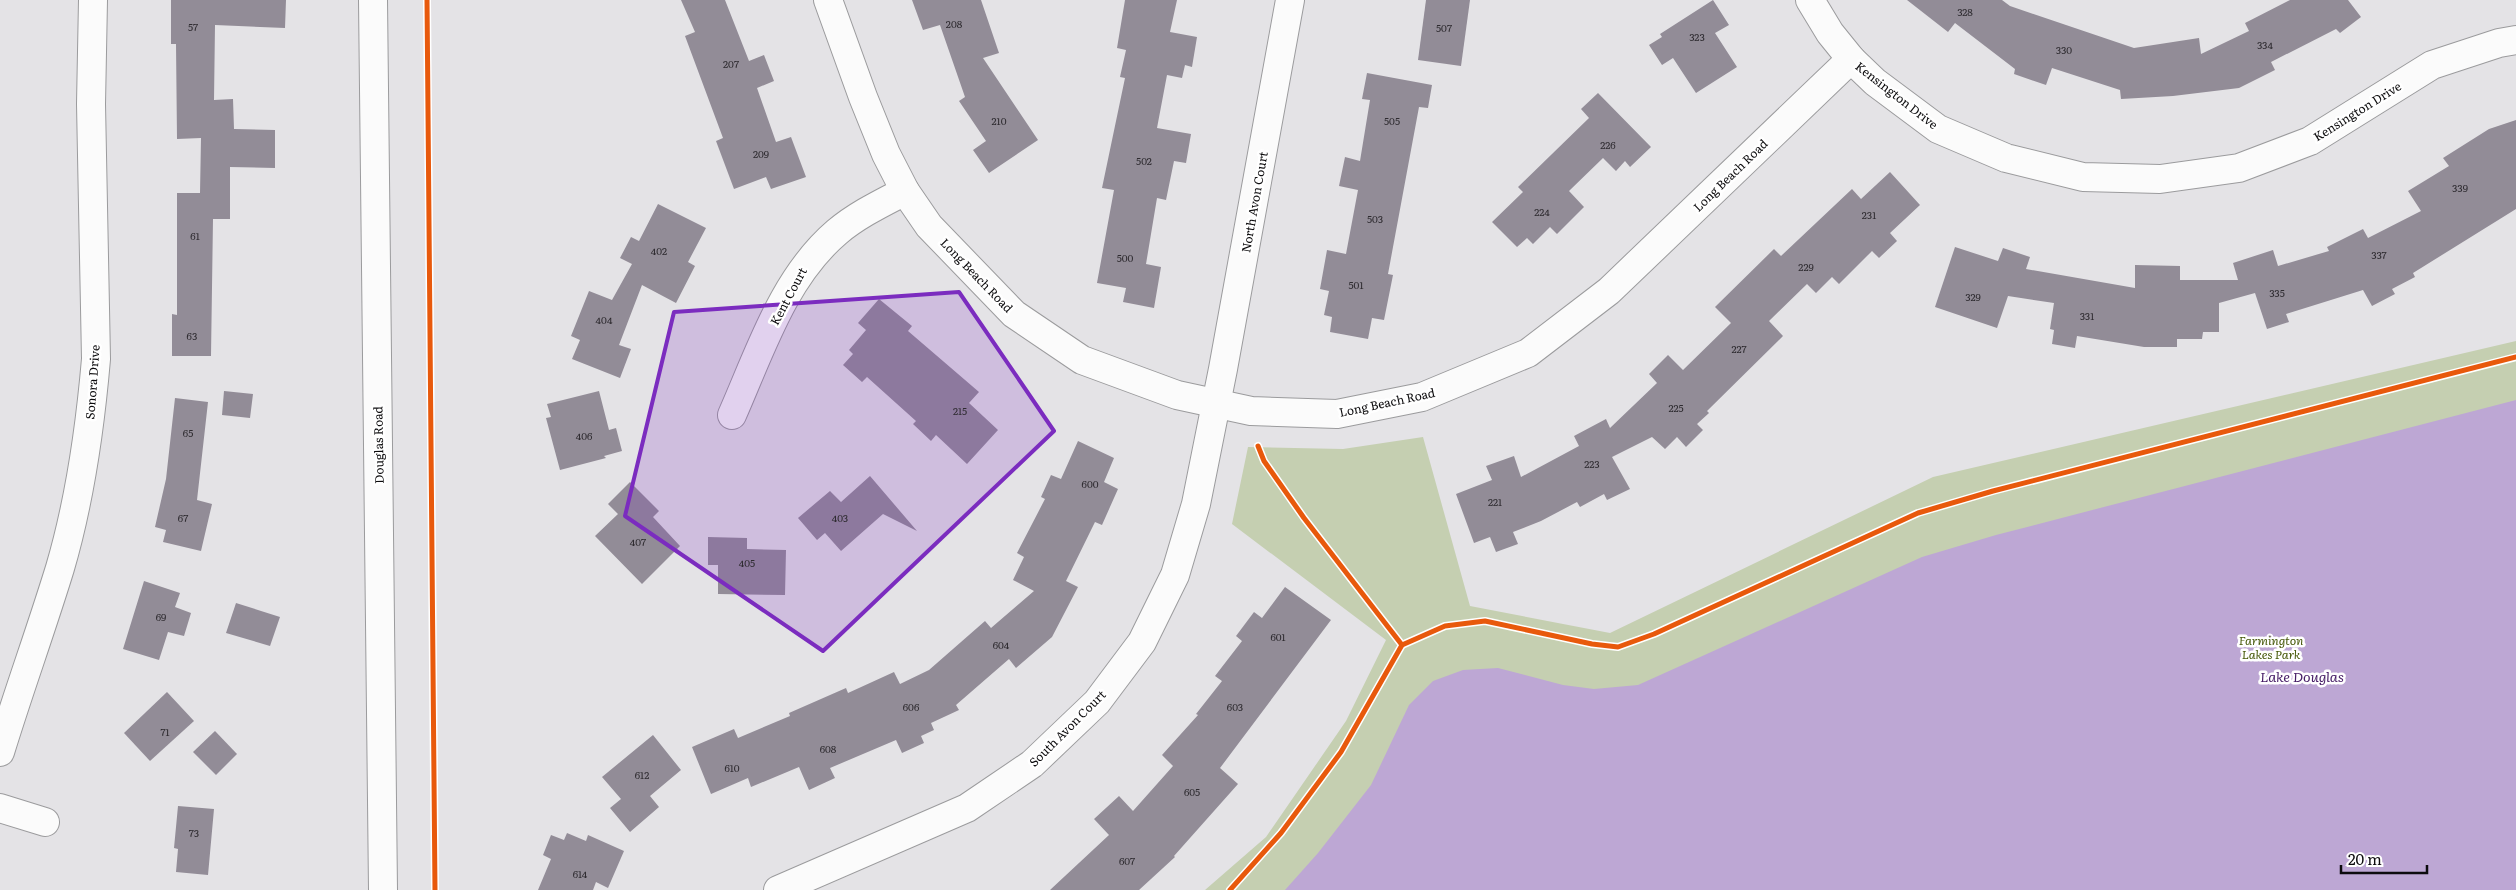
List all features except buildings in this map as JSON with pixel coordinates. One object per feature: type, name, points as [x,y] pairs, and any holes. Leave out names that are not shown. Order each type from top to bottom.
[{"type":"street","name":"Sonora Drive","points":[[0,752],[62,561],[77,499],[93,396],[96,359],[91,104],[92,0]]},
{"type":"street","name":"Douglas Road","points":[[373,0],[383,890]]},
{"type":"street","name":"Long Beach Road","points":[[828,0],[863,98],[886,154],[905,191],[929,226],[1014,314],[1082,360],[1178,394],[1251,411],[1337,414],[1430,395],[1528,353],[1609,291],[1851,59]]},
{"type":"street","name":"North Avon Court","points":[[1216,404],[1290,0]]},
{"type":"street","name":"Kensington Drive","points":[[1810,0],[1830,33],[1851,59],[1875,82],[1938,129],[2006,158],[2084,177],[2160,179],[2238,168],[2302,144],[2432,66],[2498,43],[2516,40]]},
{"type":"street","name":"Kent Court","points":[[732,415],[783,301],[806,263],[837,232],[872,208],[905,191]]},
{"type":"street","name":"South Avon Court","points":[[778,890],[967,808],[1032,764],[1097,702],[1142,642],[1175,575],[1196,504],[1216,404]]},
{"type":"street","points":[[0,808],[45,822]]},
{"type":"highlighted area","points":[[959,292],[1054,431],[823,651],[625,516],[674,312]]},
{"type":"green space","name":"Lake Douglas","points":[[2516,341],[2516,890],[1205,890],[1266,837],[1346,721],[1386,640],[1232,524],[1248,447],[1343,449],[1423,437],[1470,606],[1610,633],[1933,477]]},
{"type":"water","name":"Lake Douglas","points":[[2516,400],[2516,890],[1285,890],[1318,853],[1371,785],[1409,705],[1433,681],[1463,670],[1498,668],[1563,685],[1594,689],[1638,685],[1922,557],[1996,535]]},
{"type":"cycle path","points":[[427,0],[435,890]]},
{"type":"cycle path","points":[[1230,890],[1281,833],[1341,752],[1402,645],[1445,626],[1485,621],[1592,644],[1618,647],[1654,634],[1918,513],[1993,491],[2516,357]]},
{"type":"cycle path","points":[[1258,446],[1264,461],[1304,518],[1402,645]]},
{"type":"park label","name":"Farmington Lakes Park","points":[[2271,647]]}]
